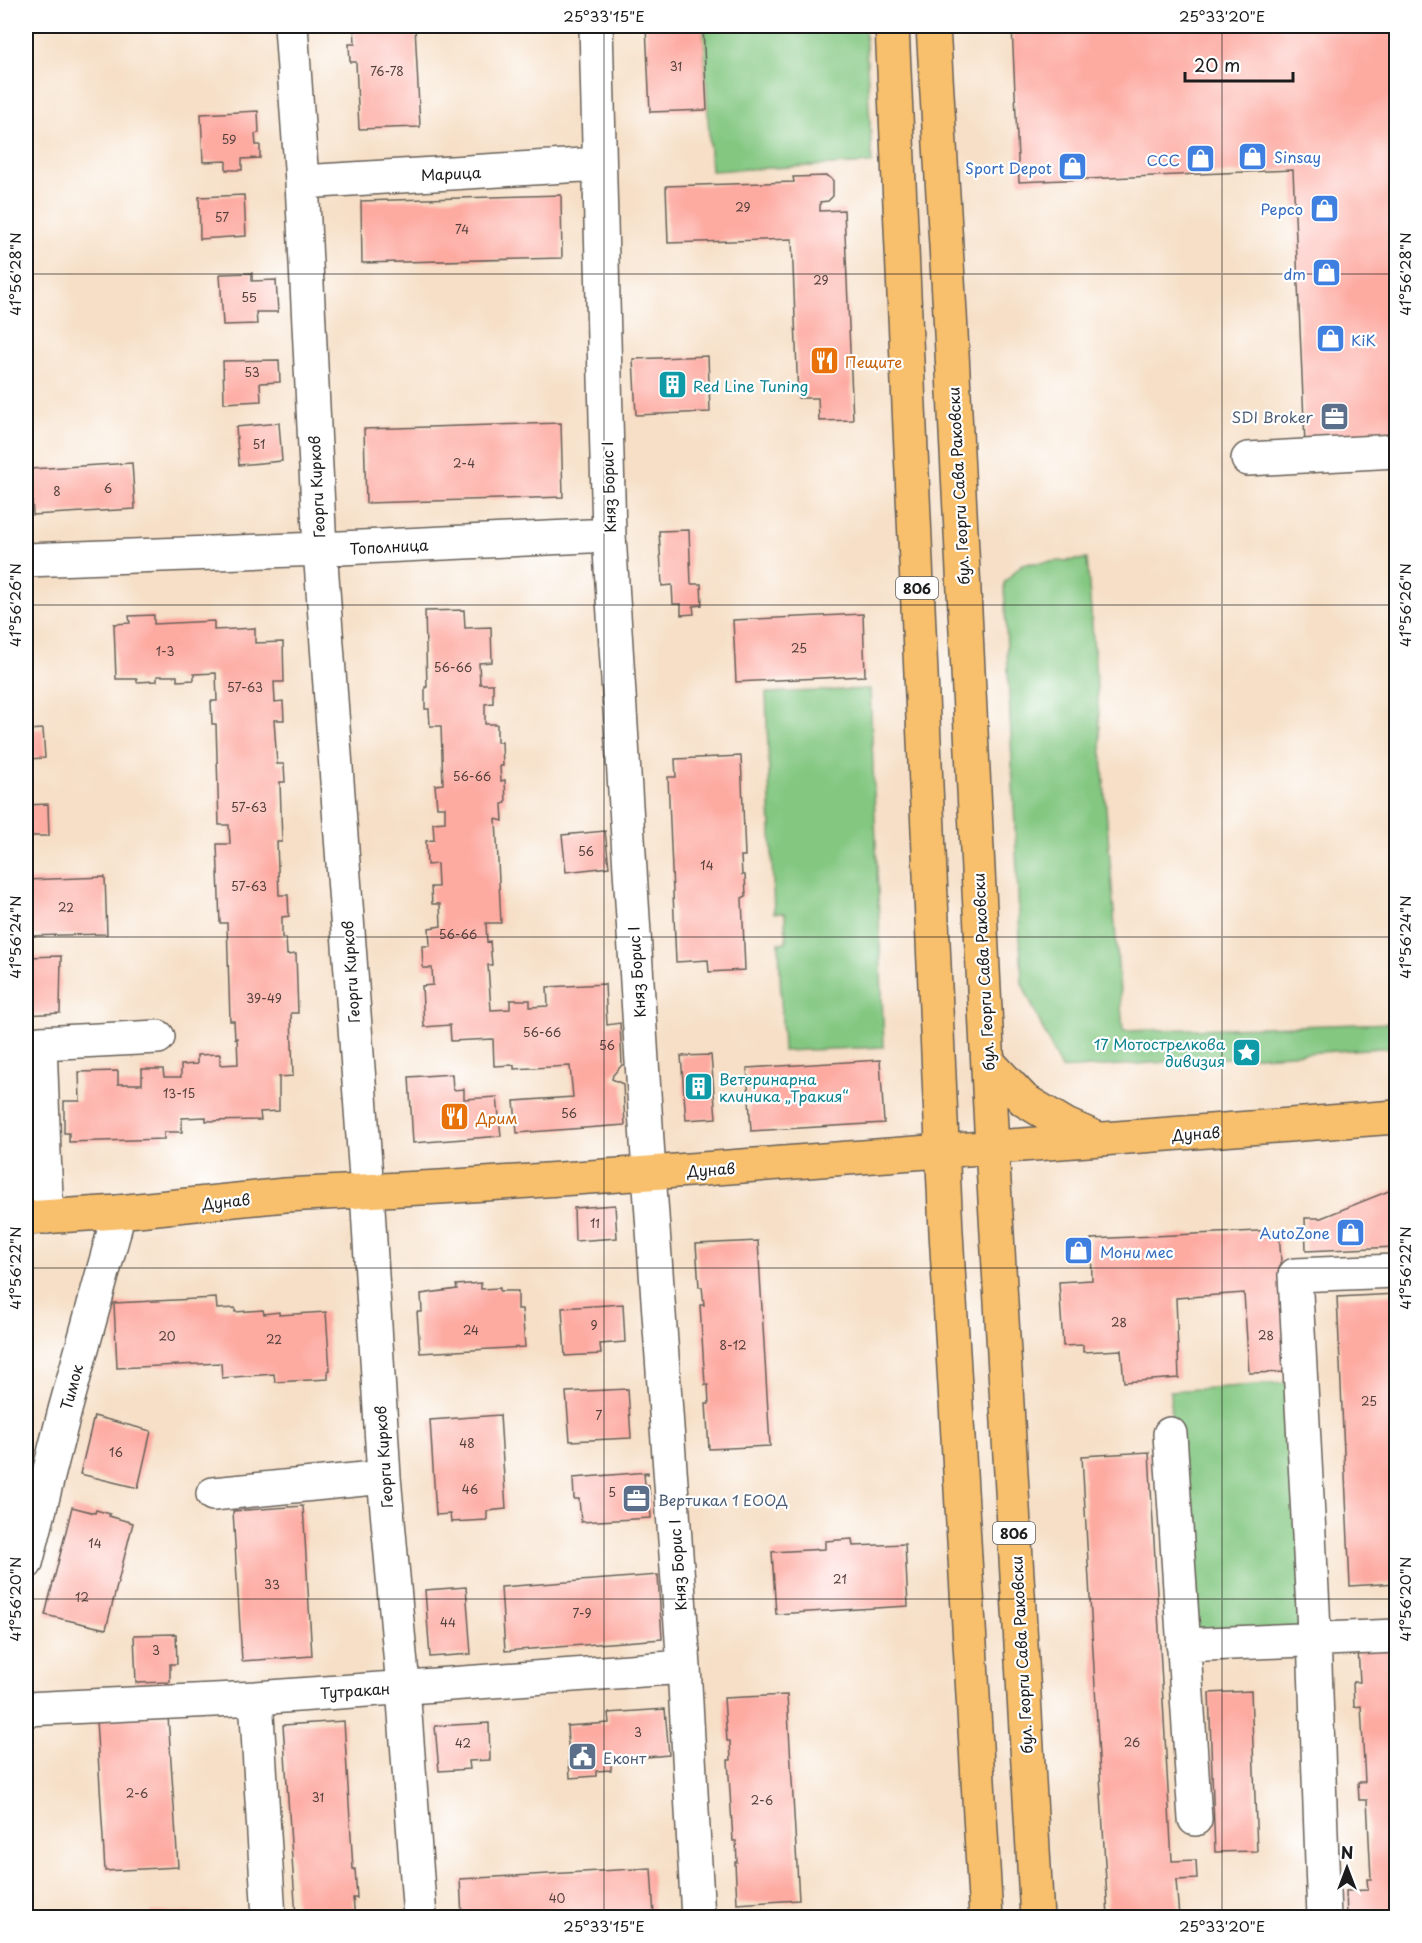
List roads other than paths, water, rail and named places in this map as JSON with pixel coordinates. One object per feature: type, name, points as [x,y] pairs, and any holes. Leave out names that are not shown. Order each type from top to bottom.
[{"type":"main road","name":"806","points":[[892,26],[942,1151],[986,1917]]},
{"type":"main road","name":"бул. Георги Сава Раковски","points":[[933,26],[992,1148],[1037,1917]]},
{"type":"main road","points":[[988,1062],[1024,1100],[1066,1125],[1100,1140]]},
{"type":"main road","name":"Дунав","points":[[36,1217],[118,1212],[285,1195],[649,1173],[1396,1117]]},
{"type":"street","name":"Георги Кирков","points":[[291,26],[302,182],[320,549],[367,1191],[384,1477],[403,1687],[420,1917]]},
{"type":"street","name":"Княз Борис I","points":[[596,26],[609,535],[649,1173],[684,1667],[698,1917]]},
{"type":"street","name":"Марица","points":[[302,182],[599,164]]},
{"type":"street","points":[[1248,459],[1396,451]]},
{"type":"street","name":"Тополница","points":[[26,560],[609,535]]},
{"type":"street","points":[[36,1217],[35,1153],[40,1043],[158,1037]]},
{"type":"street","name":"Тимок","points":[[26,1563],[118,1212]]},
{"type":"street","points":[[1324,1917],[1313,1609],[1295,1275],[1396,1271]]},
{"type":"street","points":[[1170,1434],[1195,1819]]},
{"type":"street","points":[[213,1494],[384,1477]]},
{"type":"street","points":[[1183,1645],[1396,1636]]},
{"type":"street","name":"Тутракан","points":[[26,1709],[256,1698],[684,1667]]},
{"type":"street","points":[[256,1698],[269,1917]]},
{"type":"place","name":"Sinsay","points":[[1253,156]]},
{"type":"place","name":"CCC","points":[[1201,159]]},
{"type":"place","name":"Sport Depot","points":[[1073,167]]},
{"type":"place","name":"Pepco","points":[[1324,208]]},
{"type":"place","name":"dm","points":[[1327,273]]},
{"type":"place","name":"KiK","points":[[1330,339]]},
{"type":"place","name":"Пещите","points":[[824,361]]},
{"type":"place","name":"Red Line Tuning","points":[[672,385]]},
{"type":"place","name":"SDI Broker","points":[[1334,416]]},
{"type":"place","name":"17 Мотострелкова дивизия","points":[[1246,1052]]},
{"type":"place","name":"Ветеринарна клиника „Тракия“","points":[[698,1087]]},
{"type":"place","name":"Дрим","points":[[455,1117]]},
{"type":"place","name":"AutoZone","points":[[1351,1232]]},
{"type":"place","name":"Мони мес","points":[[1079,1251]]},
{"type":"place","name":"Вертикал 1 ЕООД","points":[[637,1499]]},
{"type":"place","name":"Еконт","points":[[582,1757]]}]
